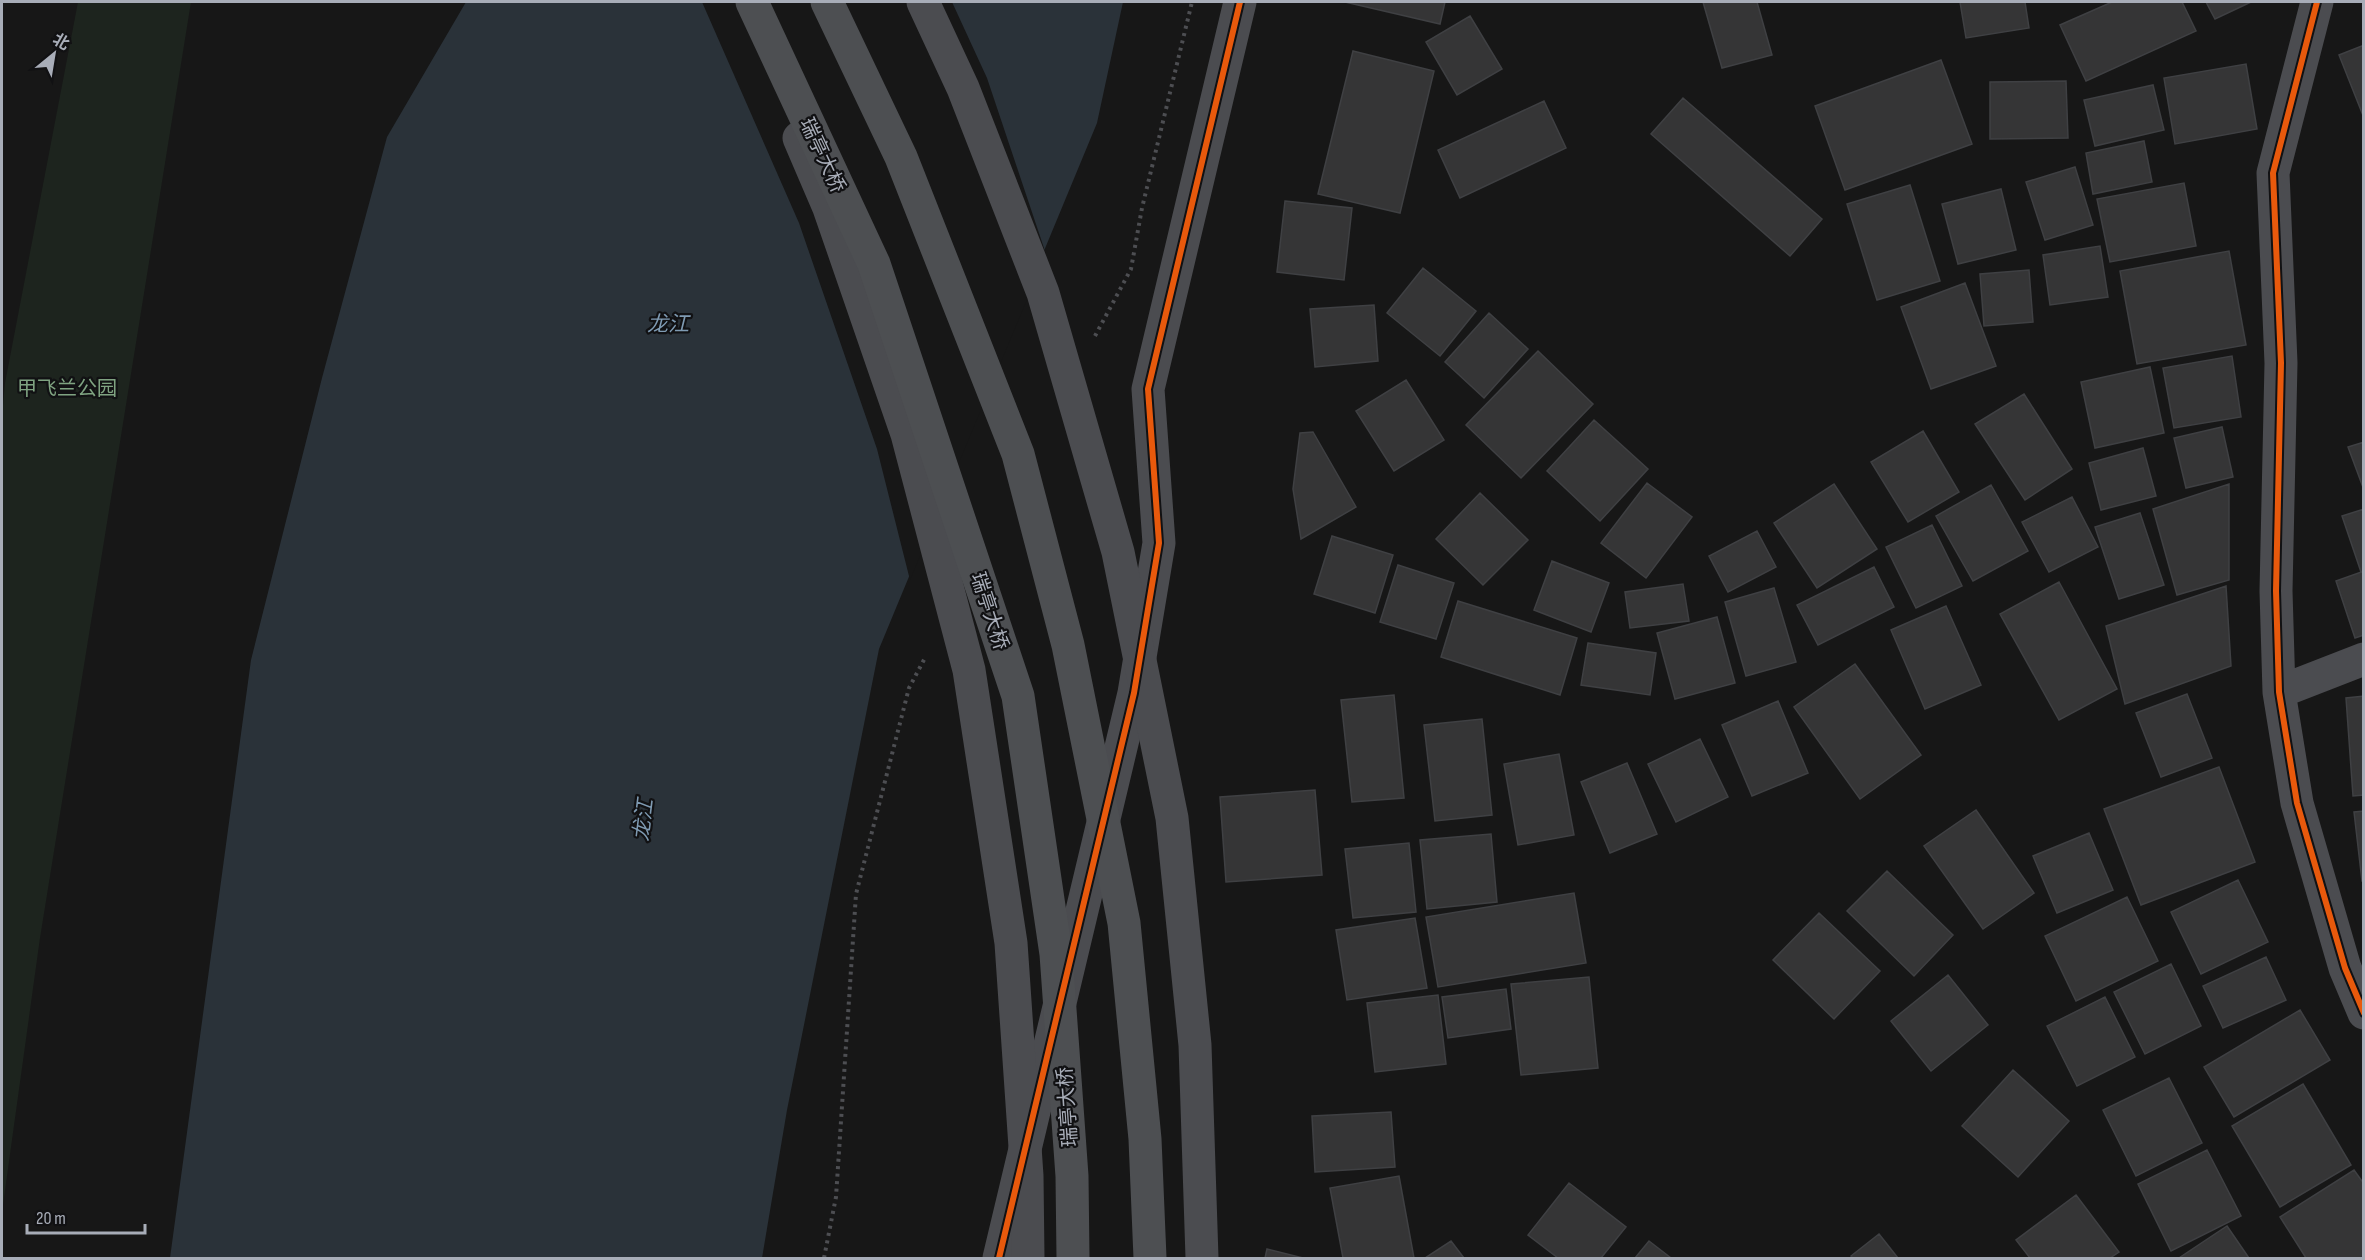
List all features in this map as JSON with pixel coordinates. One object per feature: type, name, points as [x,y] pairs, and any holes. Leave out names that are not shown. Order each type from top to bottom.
[{"type":"main road","name":"瑞亭大桥","points":[[752,2],[873,264],[1018,696],[1056,954],[1072,1176],[1073,1258]]},
{"type":"main road","points":[[827,2],[901,157],[1018,454],[1065,634],[1124,923],[1145,1139],[1150,1258]]},
{"type":"street","points":[[741,2],[829,208],[907,434],[969,670],[1011,943],[1027,1176],[1028,1258]]},
{"type":"street","points":[[923,2],[963,88],[1043,293],[1118,552],[1172,818],[1196,1044],[1202,1258]]},
{"type":"street","points":[[999,1258],[1134,693],[1159,543],[1148,389],[1240,2]]},
{"type":"street","points":[[2317,2],[2273,173],[2281,363],[2276,591],[2279,692],[2297,803],[2345,968],[2364,1013]]},
{"type":"street","points":[[2279,692],[2364,659]]},
{"type":"green space","name":"甲飞兰公园","points":[[78,2],[191,2],[40,938],[2,1212],[2,415],[5,383]]},
{"type":"water","name":"龙江","points":[[466,2],[1123,2],[1097,123],[879,649],[787,1110],[762,1258],[170,1258],[251,660],[322,378],[387,137]]},
{"type":"pier","points":[[702,2],[952,2],[987,78],[1046,254],[910,580],[877,449],[799,223]]},
{"type":"building","points":[[1345,2],[1445,2],[1440,24]]},
{"type":"building","points":[[1703,2],[1757,2],[1772,55],[1722,68]]},
{"type":"building","points":[[1960,2],[2025,2],[2029,28],[1966,38]]},
{"type":"building","points":[[2112,2],[2182,2],[2196,31],[2086,81],[2060,25]]},
{"type":"building","points":[[2206,2],[2251,2],[2215,19]]},
{"type":"building","points":[[1470,16],[1502,69],[1457,95],[1426,42]]},
{"type":"building","points":[[2364,45],[2364,118],[2339,55]]},
{"type":"building","points":[[1353,51],[1434,71],[1400,213],[1318,194]]},
{"type":"building","points":[[1941,60],[1972,144],[1845,190],[1815,106]]},
{"type":"building","points":[[2246,64],[2257,129],[2175,144],[2164,78]]},
{"type":"building","points":[[2066,81],[2068,138],[1990,139],[1990,82]]},
{"type":"building","points":[[2153,85],[2164,130],[2095,146],[2084,100]]},
{"type":"building","points":[[1683,98],[1822,219],[1790,256],[1651,134]]},
{"type":"building","points":[[1544,101],[1566,148],[1460,198],[1438,150]]},
{"type":"building","points":[[2144,141],[2152,182],[2093,194],[2086,153]]},
{"type":"building","points":[[2075,167],[2093,225],[2045,240],[2026,182]]},
{"type":"building","points":[[2184,183],[2196,246],[2110,262],[2097,199]]},
{"type":"building","points":[[1910,185],[1940,281],[1877,300],[1847,204]]},
{"type":"building","points":[[2001,189],[2016,250],[1958,264],[1942,204]]},
{"type":"building","points":[[1285,201],[1352,208],[1344,280],[1277,272]]},
{"type":"building","points":[[2100,246],[2108,297],[2050,305],[2043,255]]},
{"type":"building","points":[[2229,251],[2246,345],[2137,364],[2120,271]]},
{"type":"building","points":[[1423,268],[1476,311],[1440,356],[1387,313]]},
{"type":"building","points":[[2029,270],[2033,322],[1984,326],[1980,274]]},
{"type":"building","points":[[1965,283],[1996,366],[1931,389],[1901,307]]},
{"type":"building","points":[[1374,305],[1378,361],[1315,367],[1310,309]]},
{"type":"building","points":[[1489,313],[1528,349],[1484,398],[1445,362]]},
{"type":"building","points":[[1538,351],[1593,404],[1521,478],[1466,425]]},
{"type":"building","points":[[2232,356],[2241,417],[2174,428],[2163,368]]},
{"type":"building","points":[[2150,367],[2164,433],[2095,448],[2081,382]]},
{"type":"building","points":[[1406,380],[1444,440],[1394,471],[1356,411]]},
{"type":"building","points":[[2024,394],[2072,469],[2025,500],[1975,424]]},
{"type":"building","points":[[1594,420],[1648,469],[1600,521],[1547,471]]},
{"type":"building","points":[[2222,427],[2233,477],[2186,488],[2174,438]]},
{"type":"building","points":[[1923,431],[1959,492],[1908,522],[1871,462]]},
{"type":"building","points":[[1313,432],[1356,507],[1301,539],[1293,489],[1300,433]]},
{"type":"building","points":[[2364,442],[2364,490],[2348,447]]},
{"type":"building","points":[[2143,448],[2156,496],[2101,510],[2089,463]]},
{"type":"building","points":[[1647,483],[1692,517],[1646,578],[1601,543]]},
{"type":"building","points":[[1834,484],[1877,549],[1817,588],[1774,523]]},
{"type":"building","points":[[2229,484],[2229,580],[2177,595],[2153,509]]},
{"type":"building","points":[[1991,485],[2028,551],[1973,581],[1936,516]]},
{"type":"building","points":[[1480,493],[1528,540],[1483,585],[1436,539]]},
{"type":"building","points":[[2072,497],[2098,547],[2049,572],[2022,522]]},
{"type":"building","points":[[2364,509],[2364,571],[2361,572],[2342,516]]},
{"type":"building","points":[[2140,513],[2164,585],[2119,599],[2095,527]]},
{"type":"building","points":[[1932,525],[1962,586],[1916,608],[1886,547]]},
{"type":"building","points":[[1757,531],[1776,567],[1728,592],[1709,556]]},
{"type":"building","points":[[1332,536],[1393,555],[1375,613],[1314,594]]},
{"type":"building","points":[[1552,561],[1609,583],[1591,632],[1534,610]]},
{"type":"building","points":[[1398,565],[1454,583],[1436,639],[1380,622]]},
{"type":"building","points":[[1874,567],[1894,607],[1818,645],[1797,605]]},
{"type":"building","points":[[2364,571],[2364,635],[2355,638],[2336,581]]},
{"type":"building","points":[[2059,582],[2117,689],[2059,720],[2000,614]]},
{"type":"building","points":[[1683,584],[1689,621],[1630,628],[1625,592]]},
{"type":"building","points":[[2226,586],[2231,666],[2125,704],[2106,626]]},
{"type":"building","points":[[1774,588],[1796,662],[1746,676],[1725,602]]},
{"type":"building","points":[[1458,601],[1577,638],[1560,695],[1441,657]]},
{"type":"building","points":[[1946,606],[1981,685],[1925,709],[1891,630]]},
{"type":"building","points":[[1717,617],[1735,683],[1675,699],[1657,633]]},
{"type":"building","points":[[1588,643],[1656,653],[1650,695],[1581,685]]},
{"type":"building","points":[[1855,664],[1921,755],[1860,799],[1794,707]]},
{"type":"building","points":[[2187,694],[2212,758],[2161,777],[2136,713]]},
{"type":"building","points":[[1394,695],[1404,798],[1352,802],[1341,700]]},
{"type":"building","points":[[2364,696],[2364,795],[2353,796],[2346,698]]},
{"type":"building","points":[[1778,701],[1808,773],[1752,796],[1722,725]]},
{"type":"building","points":[[1482,719],[1492,815],[1435,821],[1424,725]]},
{"type":"building","points":[[1700,739],[1728,797],[1676,822],[1648,764]]},
{"type":"building","points":[[1559,754],[1574,835],[1518,845],[1504,764]]},
{"type":"building","points":[[1627,763],[1657,834],[1610,853],[1581,782]]},
{"type":"building","points":[[2219,767],[2255,862],[2141,905],[2104,809]]},
{"type":"building","points":[[1315,790],[1322,875],[1226,882],[1220,797]]},
{"type":"building","points":[[1976,810],[2034,893],[1983,929],[1924,846]]},
{"type":"building","points":[[2364,811],[2364,881],[2362,881],[2354,812]]},
{"type":"building","points":[[2089,833],[2113,890],[2057,913],[2033,856]]},
{"type":"building","points":[[1491,834],[1497,902],[1427,909],[1420,840]]},
{"type":"building","points":[[1409,843],[1416,912],[1353,918],[1345,849]]},
{"type":"building","points":[[1887,871],[1953,935],[1914,976],[1847,911]]},
{"type":"building","points":[[2238,880],[2268,942],[2201,974],[2171,912]]},
{"type":"building","points":[[1574,893],[1586,963],[1438,987],[1426,917]]},
{"type":"building","points":[[2127,897],[2158,961],[2076,1001],[2045,936]]},
{"type":"building","points":[[1819,913],[1880,971],[1834,1019],[1773,960]]},
{"type":"building","points":[[1415,918],[1427,988],[1347,1000],[1336,930]]},
{"type":"building","points":[[2266,957],[2286,1000],[2223,1028],[2203,986]]},
{"type":"building","points":[[2171,964],[2201,1026],[2145,1054],[2114,992]]},
{"type":"building","points":[[1948,975],[1988,1025],[1931,1071],[1891,1021]]},
{"type":"building","points":[[1589,977],[1598,1068],[1521,1075],[1511,984]]},
{"type":"building","points":[[1506,989],[1511,1029],[1448,1038],[1442,997]]},
{"type":"building","points":[[1438,995],[1446,1064],[1375,1072],[1367,1003]]},
{"type":"building","points":[[2105,997],[2135,1057],[2077,1086],[2047,1026]]},
{"type":"building","points":[[2300,1010],[2330,1060],[2234,1117],[2204,1067]]},
{"type":"building","points":[[2013,1070],[2069,1121],[2018,1177],[1962,1126]]},
{"type":"building","points":[[2169,1078],[2202,1143],[2136,1176],[2103,1110]]},
{"type":"building","points":[[2303,1084],[2351,1165],[2280,1207],[2232,1126]]},
{"type":"building","points":[[1391,1112],[1395,1167],[1315,1172],[1312,1116]]},
{"type":"building","points":[[2207,1150],[2241,1216],[2171,1251],[2138,1184]]},
{"type":"building","points":[[2354,1170],[2364,1184],[2364,1258],[2306,1258],[2280,1217]]},
{"type":"building","points":[[1399,1176],[1414,1258],[1343,1258],[1330,1188]]},
{"type":"building","points":[[1569,1183],[1626,1227],[1601,1258],[1558,1258],[1528,1235]]},
{"type":"building","points":[[2076,1195],[2119,1252],[2110,1258],[2030,1258],[2016,1240]]},
{"type":"building","points":[[2227,1226],[2249,1258],[2179,1258]]},
{"type":"building","points":[[1879,1234],[1898,1258],[1853,1258],[1851,1256]]},
{"type":"building","points":[[1451,1241],[1464,1258],[1425,1258]]},
{"type":"building","points":[[1649,1241],[1671,1258],[1635,1258]]},
{"type":"building","points":[[1267,1249],[1303,1258],[1265,1258]]},
{"type":"cycle path","points":[[999,1258],[1134,693],[1159,543],[1148,389],[1240,2]]},
{"type":"cycle path","points":[[2317,2],[2273,173],[2281,363],[2276,591],[2279,692],[2297,803],[2345,968],[2364,1013]]}]
